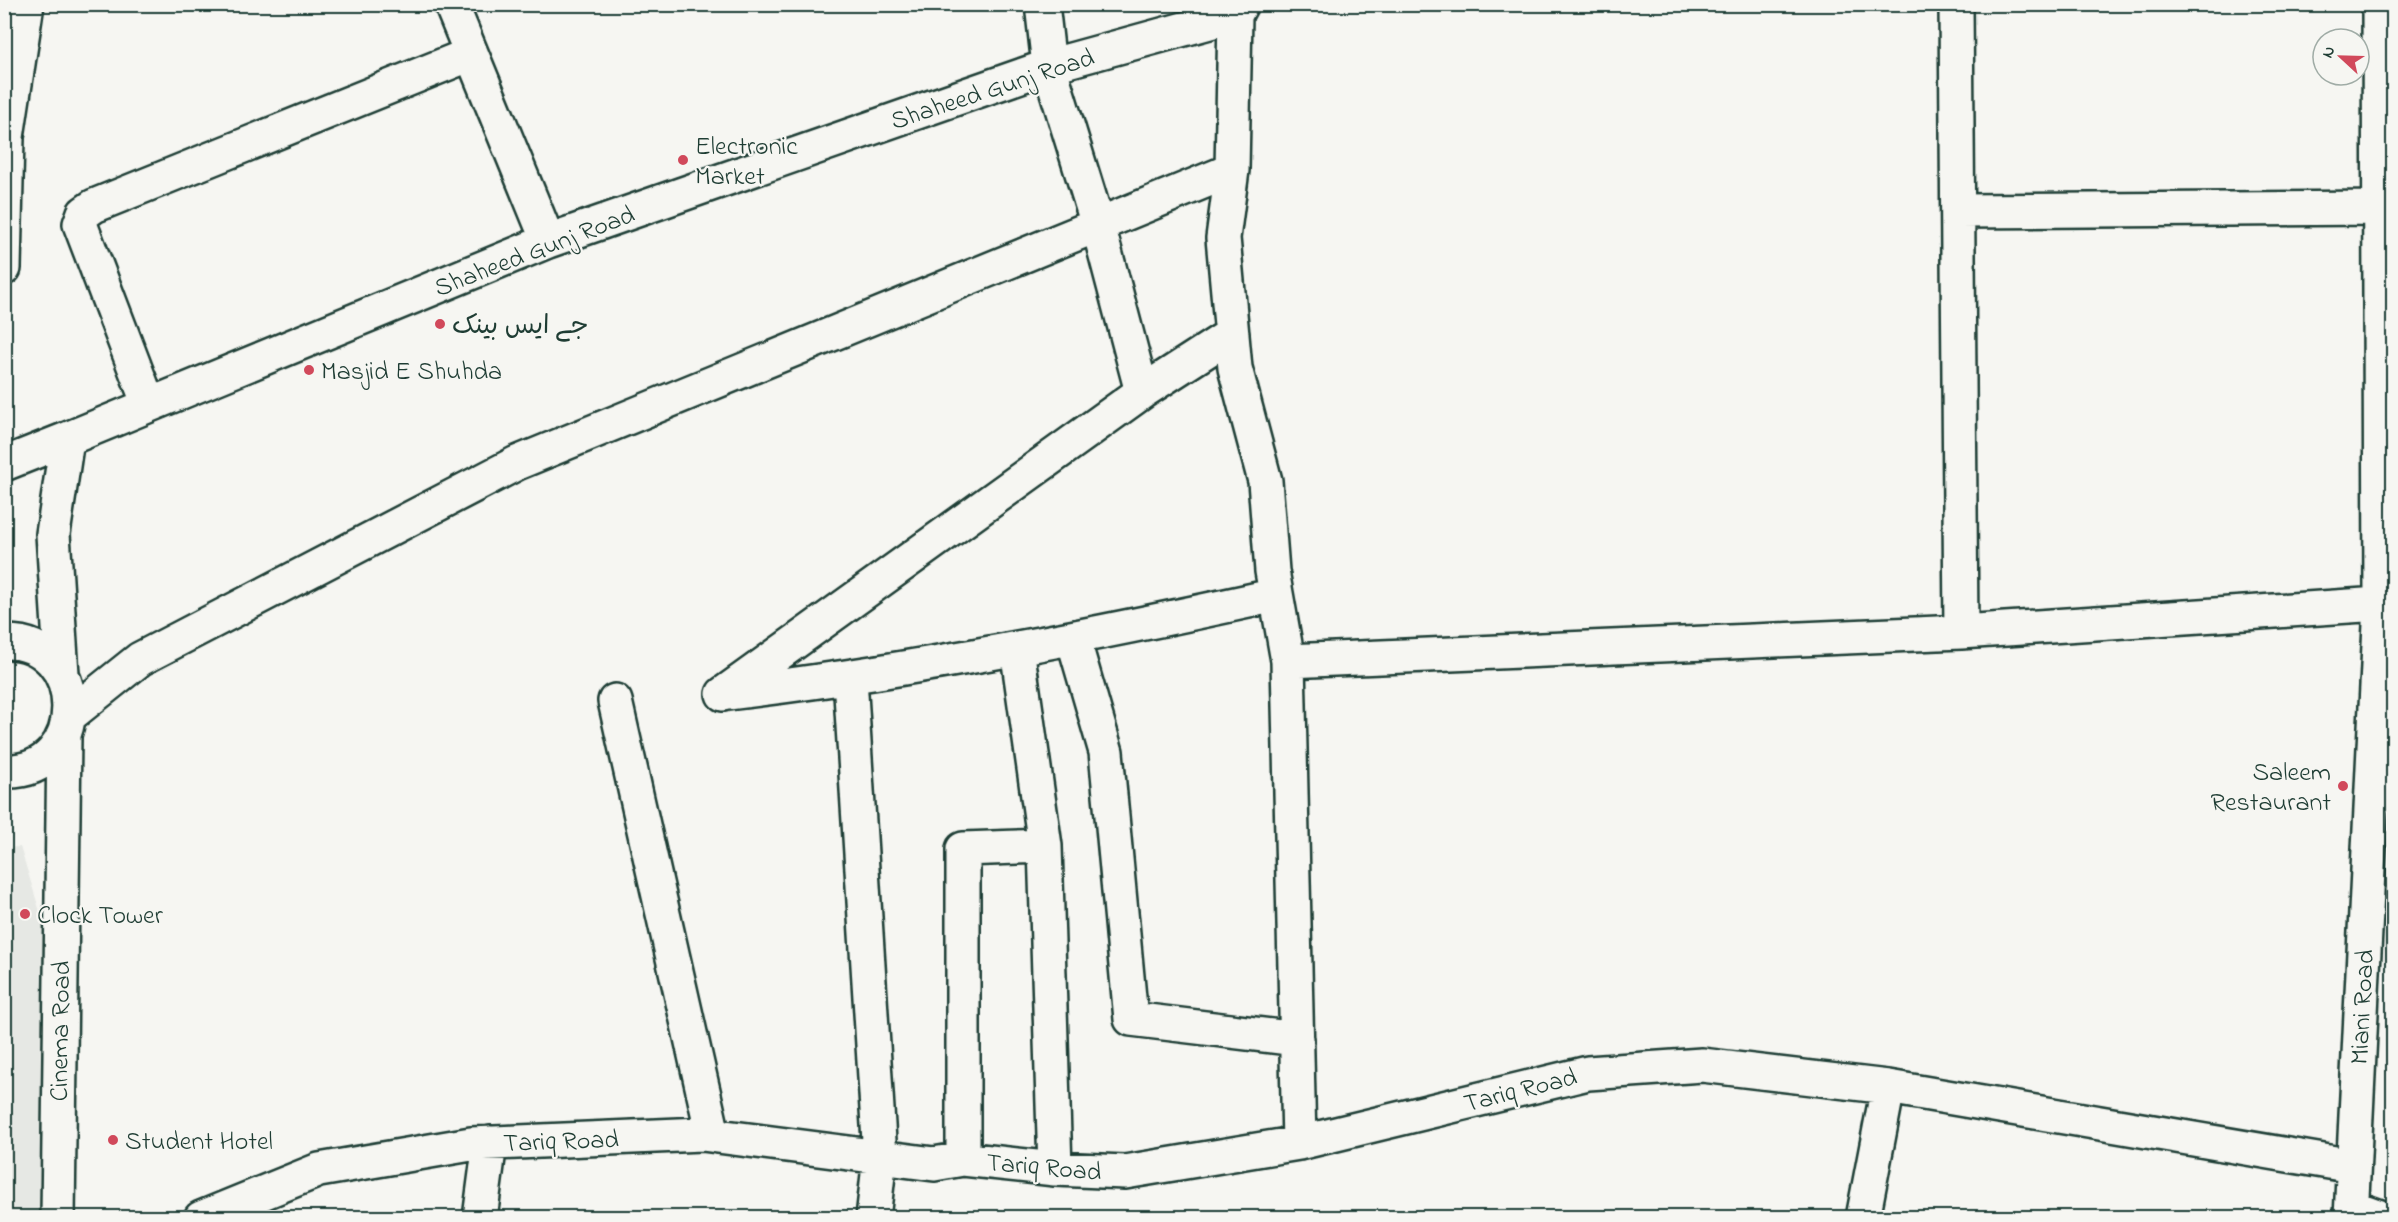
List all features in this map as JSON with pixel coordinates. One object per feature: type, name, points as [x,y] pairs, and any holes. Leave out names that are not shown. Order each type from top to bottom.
[{"type":"street","points":[[4,268],[7,137],[27,4]]},
{"type":"street","points":[[451,4],[548,241]]},
{"type":"street","points":[[1042,4],[1049,66],[1098,225],[1142,392]]},
{"type":"street","points":[[1956,4],[1961,632]]},
{"type":"street","name":"Miani Road","points":[[2351,1213],[2387,603],[2379,208],[2379,4]]},
{"type":"street","points":[[1238,10],[1232,170],[1223,238],[1235,368],[1265,482],[1276,595],[1288,661],[1299,1143]]},
{"type":"street","name":"Shaheed Gunj Road","points":[[4,464],[548,241],[1049,66],[1238,10]]},
{"type":"street","points":[[149,405],[80,224],[84,213],[94,206],[471,54]]},
{"type":"street","points":[[4,771],[14,772],[34,766],[52,753],[67,726],[140,659],[517,463],[1232,170]]},
{"type":"street","points":[[1958,211],[2379,208]]},
{"type":"street","points":[[1232,334],[1142,392],[723,694],[850,678],[1073,638],[1276,595]]},
{"type":"street","points":[[62,674],[53,534],[67,438]]},
{"type":"street","points":[[1288,661],[1961,632],[2387,603]]},
{"type":"street","points":[[1073,638],[1106,752],[1131,1019],[1297,1039]]},
{"type":"street","points":[[4,642],[29,646],[48,657],[62,674]]},
{"type":"street","points":[[1017,648],[1045,846],[1055,1169]]},
{"type":"street","name":"Cinema Road","points":[[58,1218],[67,726],[70,693],[62,674]]},
{"type":"street","points":[[850,678],[880,1157],[873,1218]]},
{"type":"street","points":[[615,701],[713,1135]]},
{"type":"street","points":[[963,1159],[963,849],[1045,846]]},
{"type":"street","name":"Tariq Road","points":[[201,1218],[319,1170],[490,1143],[713,1135],[934,1164],[963,1159],[1055,1169],[1125,1172],[1299,1143],[1588,1073],[1702,1065],[1888,1087],[2353,1166]]},
{"type":"street","points":[[1863,1218],[1888,1087]]},
{"type":"street","points":[[480,1218],[490,1143]]},
{"type":"street","points":[[2351,1213],[2382,1218]]},
{"type":"shaded area","points":[[20,847],[50,944],[45,1217],[5,1218],[4,848]]},
{"type":"place","name":"Electronic Market","points":[[683,160]]},
{"type":"place","name":"جے ایس بینک","points":[[440,324]]},
{"type":"place","name":"Masjid E Shuhda","points":[[309,370]]},
{"type":"place","name":"Saleem Restaurant","points":[[2343,786]]},
{"type":"place","name":"Clock Tower","points":[[25,914]]},
{"type":"place","name":"Student Hotel","points":[[113,1140]]}]
